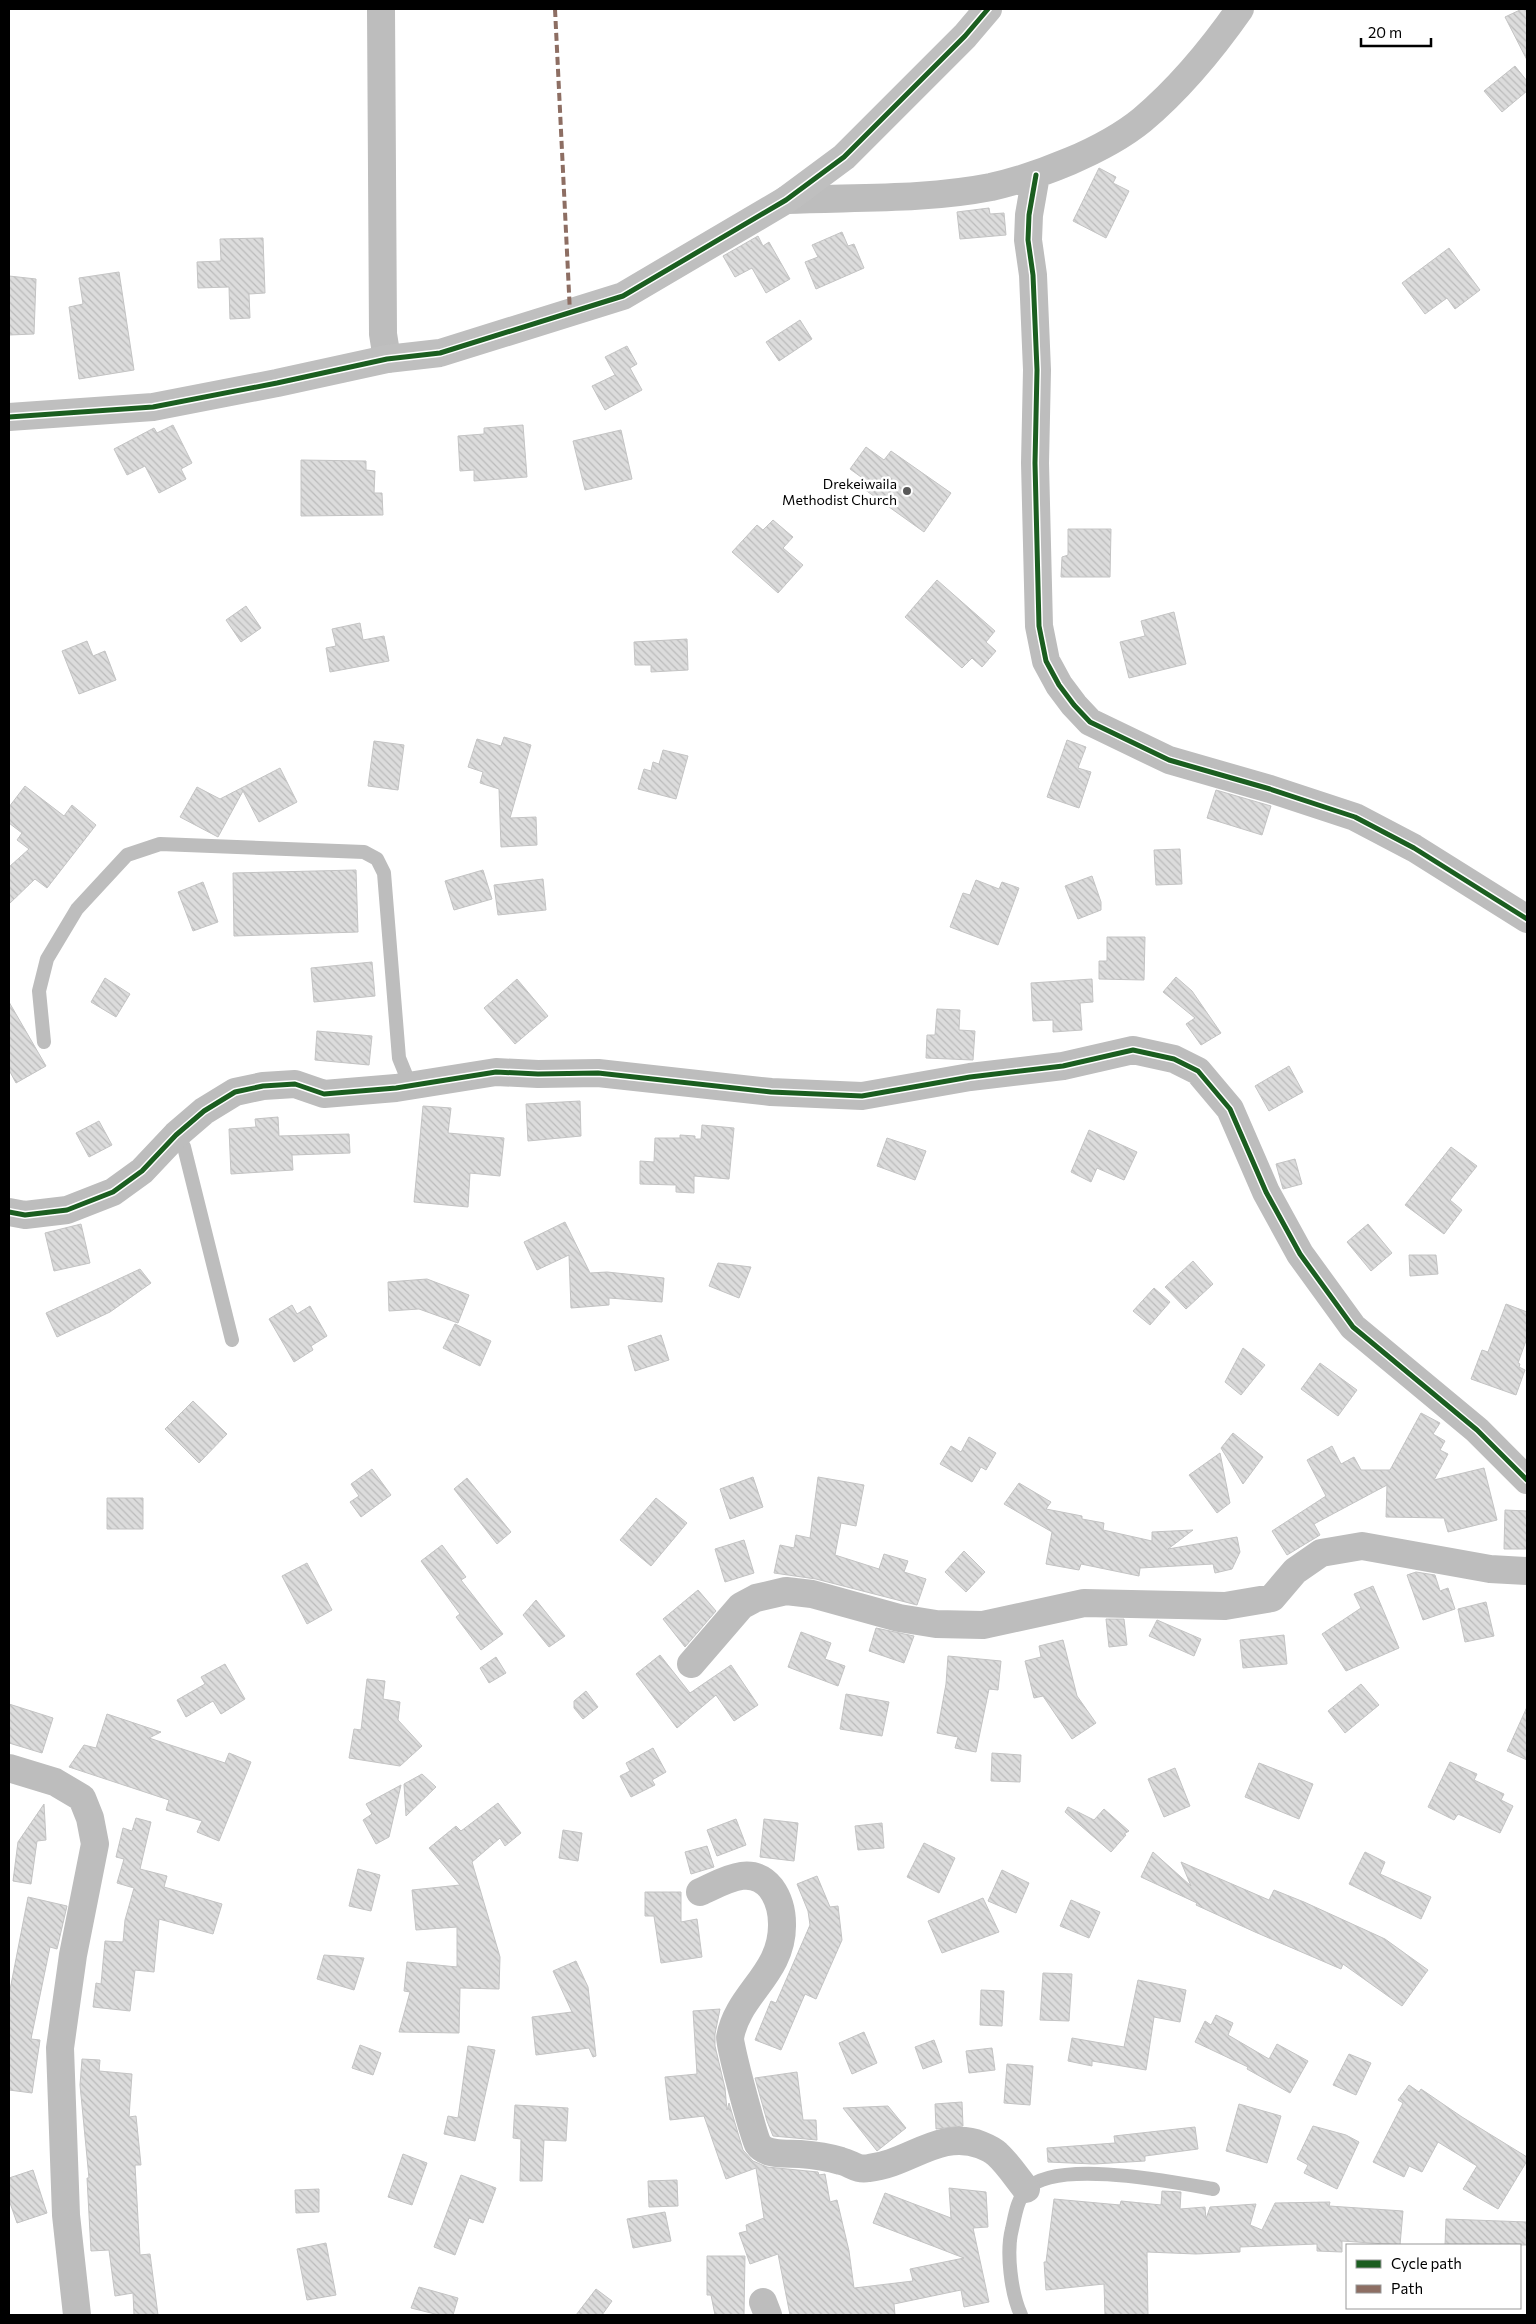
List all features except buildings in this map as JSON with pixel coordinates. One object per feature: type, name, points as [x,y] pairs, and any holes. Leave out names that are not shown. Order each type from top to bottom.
[{"type":"street","points":[[381,9],[383,334],[387,359]]},
{"type":"street","points":[[9,418],[153,407],[387,359],[440,353],[623,296],[786,200],[844,157],[965,36],[988,9]]},
{"type":"street","points":[[786,200],[944,193],[990,187],[1036,175],[1092,151],[1142,120],[1188,76],[1240,9]]},
{"type":"street","points":[[1036,175],[1028,215],[1028,240],[1033,276],[1037,370],[1035,463],[1038,626],[1046,661],[1059,685],[1090,722],[1169,760],[1270,789],[1355,817],[1414,848],[1527,919]]},
{"type":"street","points":[[9,1212],[25,1215],[66,1210],[113,1192],[142,1171],[176,1135],[204,1111],[235,1092],[263,1086],[295,1084],[324,1094],[410,1085],[496,1072],[538,1074],[598,1073],[771,1092],[862,1096],[970,1077],[1063,1066],[1133,1050],[1174,1058],[1198,1071],[1230,1109],[1266,1192],[1300,1254],[1353,1327],[1477,1430],[1527,1480]]},
{"type":"street","points":[[691,1664],[741,1606],[756,1598],[786,1591],[812,1594],[899,1618],[936,1624],[983,1624],[1084,1603],[1225,1606],[1272,1598],[1295,1570],[1321,1553],[1362,1546],[1490,1569],[1527,1571]]},
{"type":"street","points":[[9,1768],[55,1782],[82,1798],[90,1818],[95,1844],[73,1955],[60,2048],[66,2215],[76,2315]]},
{"type":"street","points":[[700,1892],[737,1876],[748,1874],[766,1882],[778,1899],[781,1908],[782,1933],[775,1961],[735,2021],[729,2040],[750,2125],[757,2143],[762,2148],[769,2152],[812,2154],[844,2162],[856,2169],[886,2165],[950,2140],[963,2140],[975,2143],[996,2153],[1026,2189]]},
{"type":"lane","points":[[44,1042],[39,991],[47,959],[77,909],[127,855],[160,844],[364,852],[377,859],[384,873],[399,1058],[410,1085]]},
{"type":"lane","points":[[176,1135],[184,1147],[232,1340]]},
{"type":"lane","points":[[1021,2315],[1014,2295],[1009,2240],[1021,2196],[1026,2189],[1042,2179],[1070,2173],[1144,2177],[1212,2189]]},
{"type":"marked path","points":[[555,9],[570,313]]},
{"type":"cycle path","points":[[9,417],[153,407],[387,359],[440,353],[623,296],[786,200],[844,157],[965,36],[988,9]]},
{"type":"cycle path","points":[[1036,175],[1029,215],[1028,240],[1033,275],[1037,370],[1035,463],[1039,626],[1046,661],[1059,685],[1090,722],[1169,760],[1270,789],[1355,817],[1414,848],[1527,919]]},
{"type":"cycle path","points":[[9,1212],[25,1215],[67,1210],[113,1192],[142,1171],[176,1135],[204,1111],[235,1092],[263,1086],[295,1084],[324,1094],[396,1088],[496,1072],[538,1074],[598,1073],[771,1092],[862,1096],[970,1077],[1063,1066],[1133,1050],[1174,1059],[1198,1071],[1230,1109],[1266,1192],[1300,1254],[1353,1327],[1477,1430],[1527,1480]]},
{"type":"place","name":"Drekeiwaila Methodist Church","points":[[907,491]]}]
